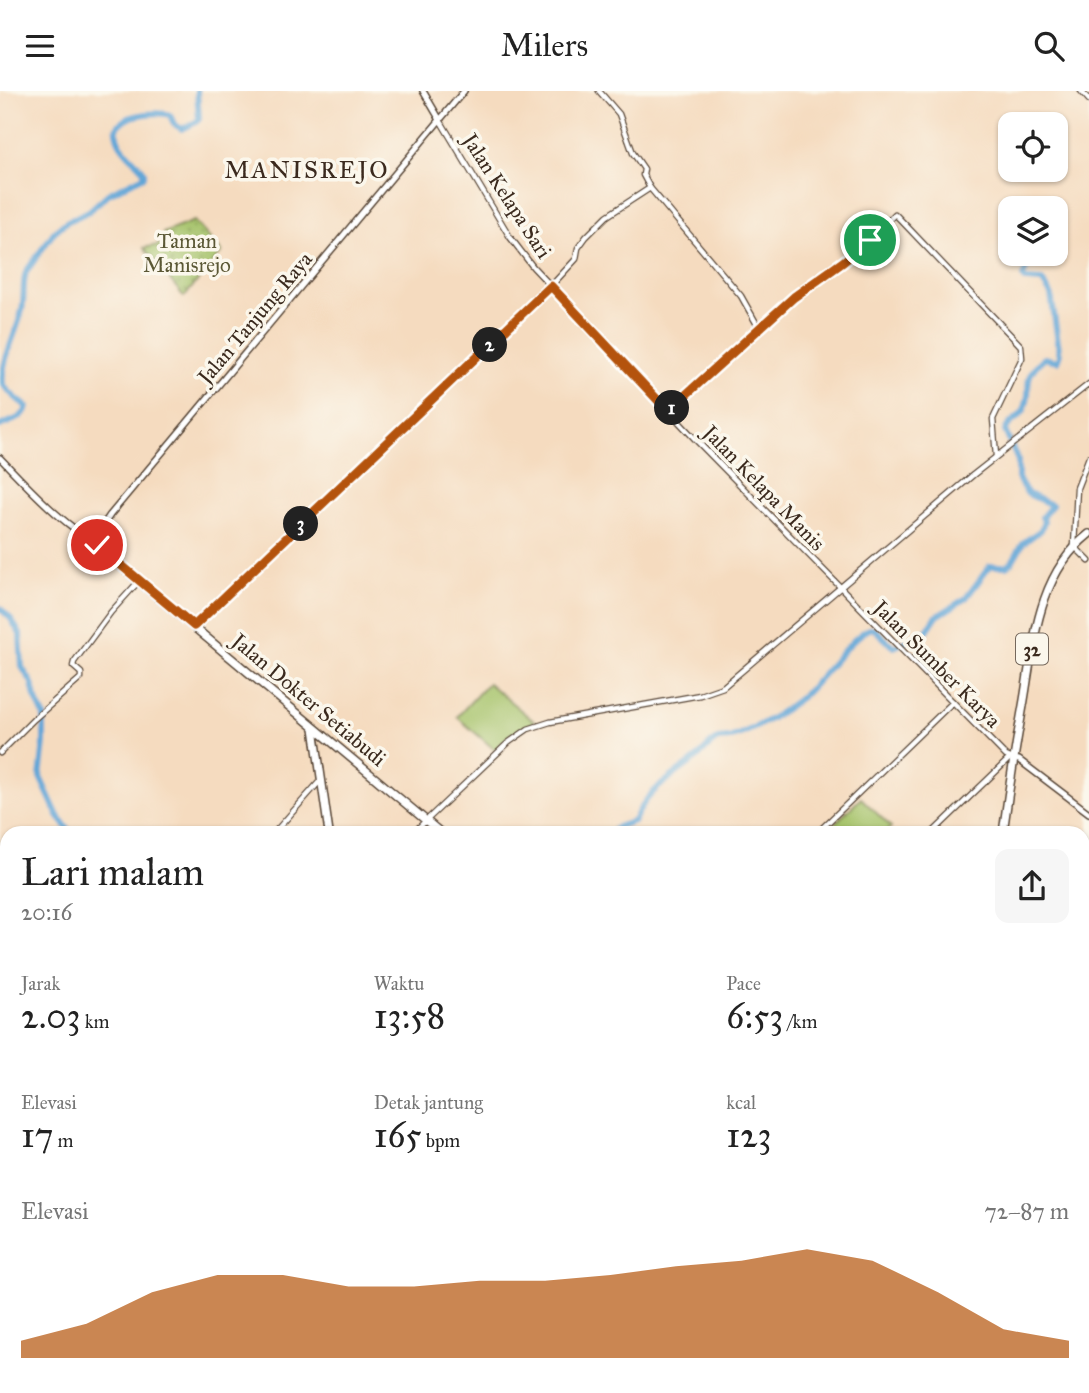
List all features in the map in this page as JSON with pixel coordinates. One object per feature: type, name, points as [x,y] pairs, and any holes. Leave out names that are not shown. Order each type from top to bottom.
[{"type":"main road","points":[[423,91],[440,120]]},
{"type":"main road","name":"Jalan Tanjung Raya","points":[[95,539],[110,515],[464,91]]},
{"type":"main road","points":[[194,626],[551,286]]},
{"type":"main road","points":[[0,457],[36,494],[76,529],[95,539]]},
{"type":"main road","name":"32","points":[[1004,826],[1011,759],[1040,610],[1060,565],[1074,546],[1089,534]]},
{"type":"main road","name":"Jalan Dokter Setiabudi","points":[[95,539],[314,728],[433,826]]},
{"type":"main road","points":[[314,728],[328,826]]},
{"type":"main road","points":[[1011,759],[1018,760],[1089,813]]},
{"type":"street","points":[[599,91],[625,125],[633,153],[644,169],[643,175],[650,188],[741,296],[759,328]]},
{"type":"street","points":[[1081,91],[1089,100]]},
{"type":"street","name":"Jalan Kelapa Sari","points":[[440,120],[510,237],[551,286]]},
{"type":"street","points":[[551,286],[576,258],[578,248],[586,237],[607,216],[650,188]]},
{"type":"street","points":[[668,411],[794,297],[860,249],[895,214],[1021,346],[1022,358],[992,422],[996,456]]},
{"type":"street","name":"Jalan Kelapa Manis","points":[[551,286],[668,411],[841,588]]},
{"type":"street","points":[[420,826],[517,735],[539,725],[717,690],[733,680],[996,456],[1089,384]]},
{"type":"street","points":[[1089,457],[1077,488],[1074,546],[1089,561]]},
{"type":"street","points":[[0,753],[81,678],[81,674],[73,666],[74,662],[140,580]]},
{"type":"street","name":"Jalan Sumber Karya","points":[[841,588],[898,649],[1011,759]]},
{"type":"street","points":[[825,826],[953,702]]},
{"type":"street","points":[[939,826],[1011,759]]},
{"type":"street","points":[[280,826],[322,779]]},
{"type":"green space","name":"Taman Manisrejo","points":[[194,221],[222,252],[184,297],[144,248],[158,245],[165,238],[163,233]]},
{"type":"green space","points":[[488,683],[535,722],[509,736],[495,750],[457,717]]},
{"type":"green space","points":[[861,798],[890,826],[832,826]]},
{"type":"waterway","points":[[0,426],[20,417],[27,407],[3,384],[7,357],[22,310],[26,272],[54,232],[66,222],[89,211],[108,194],[144,176],[144,171],[119,141],[117,129],[120,123],[136,116],[155,113],[170,115],[174,124],[182,129],[199,119],[197,91]]},
{"type":"waterway","points":[[620,826],[634,821],[654,792],[715,741],[757,726],[800,698],[865,631],[873,628],[894,647],[926,632],[936,617],[966,598],[990,566],[1006,566],[1012,562],[1023,543],[1041,530],[1044,521],[1042,517],[1052,505],[1028,494],[1021,484],[1018,478],[1018,461],[1005,431],[1024,410],[1031,372],[1044,358],[1058,361],[1060,356],[1051,294],[1042,281],[1025,280],[1023,277],[1027,266]]},
{"type":"waterway","points":[[0,608],[20,634],[22,667],[32,683],[44,716],[40,777],[58,816],[66,826]]},
{"type":"district","name":"MANISREJO","points":[[307,170]]},
{"type":"route","points":[[97,545],[194,626],[551,286],[668,411],[794,297],[870,240]]}]
